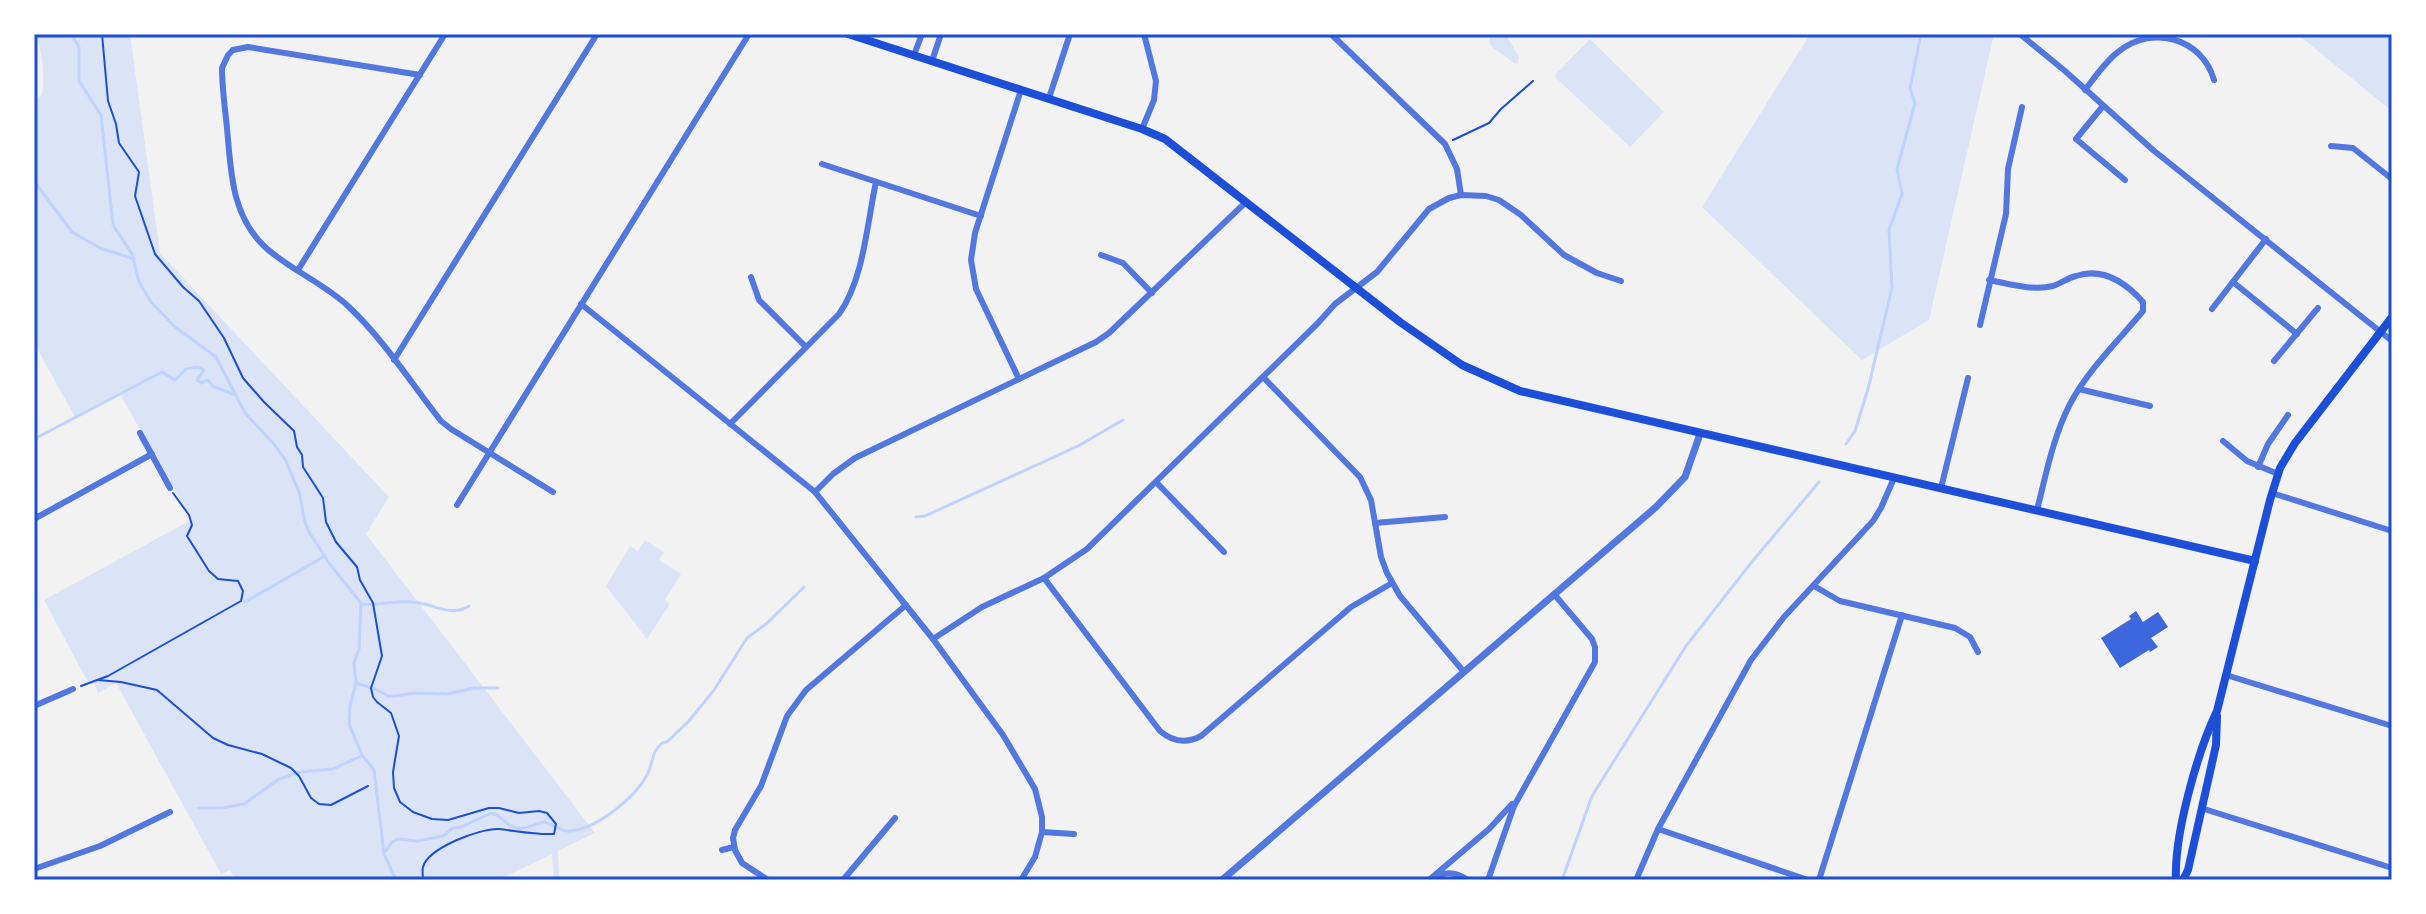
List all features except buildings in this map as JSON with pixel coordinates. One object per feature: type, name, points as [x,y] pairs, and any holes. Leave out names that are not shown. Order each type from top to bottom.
[{"type":"main road","points":[[848,34],[1142,129],[1177,146],[1356,289],[1455,360],[1537,397],[2255,561]]},
{"type":"main road","points":[[2176,880],[2176,859],[2202,742],[2217,711],[2278,474],[2299,437],[2392,317]]},
{"type":"main road","points":[[2183,880],[2188,870],[2216,745],[2217,711]]},
{"type":"street","points":[[298,270],[445,34]]},
{"type":"street","points":[[394,360],[597,34]]},
{"type":"street","points":[[457,505],[749,34]]},
{"type":"street","points":[[914,55],[922,34]]},
{"type":"street","points":[[932,61],[941,34]]},
{"type":"street","points":[[1049,98],[1070,34]]},
{"type":"street","points":[[1142,129],[1154,100],[1156,81],[1144,34]]},
{"type":"street","points":[[1331,34],[1445,144],[1457,169],[1461,195]]},
{"type":"street","points":[[2020,34],[2153,150],[2392,341]]},
{"type":"street","points":[[2085,90],[2118,51],[2140,40],[2152,38],[2176,40],[2200,53],[2214,80]]},
{"type":"street","points":[[228,42],[233,50]]},
{"type":"street","points":[[420,75],[248,47],[233,50],[224,61],[222,74],[239,210],[255,236],[278,257],[348,305],[441,421],[553,492]]},
{"type":"street","points":[[1019,379],[984,310],[972,274],[972,246],[1021,90]]},
{"type":"street","points":[[2103,106],[2076,139],[2125,180]]},
{"type":"street","points":[[1980,325],[2006,214],[2008,169],[2022,107]]},
{"type":"street","points":[[2331,146],[2353,148],[2392,179]]},
{"type":"street","points":[[822,164],[981,216]]},
{"type":"street","points":[[730,424],[839,314],[853,290],[876,182]]},
{"type":"street","points":[[933,639],[982,607],[1044,578],[1087,549],[1335,304],[1377,272],[1429,209],[1449,198],[1486,196],[1499,200],[1521,215],[1564,255],[1597,273],[1621,281]]},
{"type":"street","points":[[815,492],[855,458],[1109,333],[1246,202]]},
{"type":"street","points":[[2212,309],[2266,239]]},
{"type":"street","points":[[1101,255],[1123,263],[1152,293]]},
{"type":"street","points":[[1989,280],[2038,287],[2053,286],[2090,272],[2101,273],[2115,278],[2143,302],[2143,311],[2079,389],[2069,407],[2055,443],[2037,510]]},
{"type":"street","points":[[751,277],[759,300],[806,347]]},
{"type":"street","points":[[2233,282],[2297,334]]},
{"type":"street","points":[[581,304],[815,492],[933,639],[1003,735],[1030,778],[1039,801],[1042,832],[1035,857],[1021,880]]},
{"type":"street","points":[[2274,361],[2318,308]]},
{"type":"street","points":[[1263,377],[1360,477],[1371,500],[1381,557],[1392,583],[1464,672]]},
{"type":"street","points":[[1941,488],[1968,378]]},
{"type":"street","points":[[2079,389],[2150,406]]},
{"type":"street","points":[[2258,467],[2268,444],[2288,415]]},
{"type":"street","points":[[140,433],[170,488]]},
{"type":"street","points":[[1222,880],[1678,486],[1689,468],[1700,434]]},
{"type":"street","points":[[2223,441],[2247,461],[2278,474]]},
{"type":"street","points":[[34,519],[152,454]]},
{"type":"street","points":[[1636,880],[1658,829],[1745,670],[1775,628],[1873,521],[1894,478]]},
{"type":"street","points":[[1156,482],[1224,552]]},
{"type":"street","points":[[2272,493],[2392,531]]},
{"type":"street","points":[[1375,523],[1445,517]]},
{"type":"street","points":[[1044,578],[1160,731],[1169,738],[1185,742],[1201,736],[1351,607],[1392,583]]},
{"type":"street","points":[[1814,586],[1840,601],[1964,631],[1978,652]]},
{"type":"street","points":[[1488,880],[1506,823],[1522,790],[1595,662],[1592,639],[1554,594]]},
{"type":"street","points":[[768,880],[742,863],[734,847],[735,830],[761,786],[780,730],[806,690],[906,605]]},
{"type":"street","points":[[1819,880],[1902,615]]},
{"type":"street","points":[[2226,675],[2392,726]]},
{"type":"street","points":[[34,706],[73,689]]},
{"type":"street","points":[[1430,879],[1489,829],[1522,790]]},
{"type":"street","points":[[2200,808],[2392,868]]},
{"type":"street","points":[[34,869],[100,846],[170,812]]},
{"type":"street","points":[[843,880],[895,818]]},
{"type":"street","points":[[1658,829],[1808,880]]},
{"type":"street","points":[[1042,832],[1074,834]]},
{"type":"street","points":[[722,850],[734,847]]},
{"type":"street","points":[[1430,879],[1449,873],[1468,880]]},
{"type":"path","points":[[102,34],[110,110],[119,143],[139,172],[135,196],[155,254],[199,301],[224,338],[243,378],[292,428],[303,467],[323,498],[326,522],[336,542],[357,567],[360,580],[373,603],[382,656],[371,688],[373,697],[391,713],[399,736],[393,772],[394,788],[400,802],[413,812],[432,819],[448,820],[499,808],[519,813],[547,813],[556,824],[554,834],[499,829],[454,841],[433,855],[423,867],[423,880]]},
{"type":"path","points":[[1445,144],[1489,123],[1533,81]]},
{"type":"path","points":[[73,689],[98,680],[241,601],[243,591],[238,581],[218,579],[209,571],[187,536],[192,525],[189,515],[170,488]]},
{"type":"path","points":[[98,680],[157,690],[213,738],[282,762],[295,770],[311,798],[327,806],[368,786]]},
{"type":"shaded area","points":[[36,34],[130,34],[160,253],[389,497],[366,534],[595,833],[558,851],[559,880],[554,880],[552,854],[498,880],[235,880],[230,870],[221,874],[116,683],[98,693],[94,682],[89,684],[44,600],[191,520],[120,394],[76,419],[34,343],[34,99],[42,95],[43,79]]},
{"type":"shaded area","points":[[1491,34],[1506,35],[1519,57],[1518,63],[1515,64],[1492,47],[1489,42]]},
{"type":"shaded area","points":[[1810,34],[1994,34],[1929,320],[1862,360],[1702,207]]},
{"type":"shaded area","points":[[2297,34],[2392,34],[2392,111]]},
{"type":"shaded area","points":[[1590,39],[1664,112],[1630,147],[1554,76]]},
{"type":"shaded area","points":[[645,540],[664,552],[659,560],[681,574],[665,600],[670,604],[647,639],[606,586],[630,546],[638,551]]},
{"type":"waterway","points":[[71,34],[79,47],[79,81],[101,115],[113,225],[132,254],[139,282],[151,302],[174,326],[216,357],[245,413],[286,461],[299,492],[309,532],[361,603],[359,649],[354,663],[356,683],[349,724],[362,755],[374,770],[384,854],[396,880]]},
{"type":"waterway","points":[[1846,444],[1855,431],[1868,389],[1892,288],[1889,230],[1902,194],[1897,169],[1915,103],[1910,88],[1921,34]]},
{"type":"waterway","points":[[34,181],[72,232],[100,248],[134,259]]},
{"type":"waterway","points":[[34,439],[162,372],[175,380],[186,369],[198,367],[204,370],[197,380],[201,383],[208,380],[212,386],[233,394]]},
{"type":"waterway","points":[[916,517],[925,516],[1078,446],[1123,420]]},
{"type":"waterway","points":[[1562,880],[1592,796],[1686,646],[1819,482]]},
{"type":"waterway","points":[[245,602],[325,556]]},
{"type":"waterway","points":[[385,852],[398,839],[417,841],[443,836],[453,828],[491,813],[516,828],[544,822],[567,831],[601,820],[633,794],[649,770],[658,747],[689,721],[714,690],[747,638],[804,587]]},
{"type":"waterway","points":[[361,604],[413,602],[455,611],[469,606]]},
{"type":"waterway","points":[[356,683],[388,696],[498,688]]},
{"type":"waterway","points":[[198,808],[244,804],[279,779],[300,772],[333,769],[361,756]]}]
